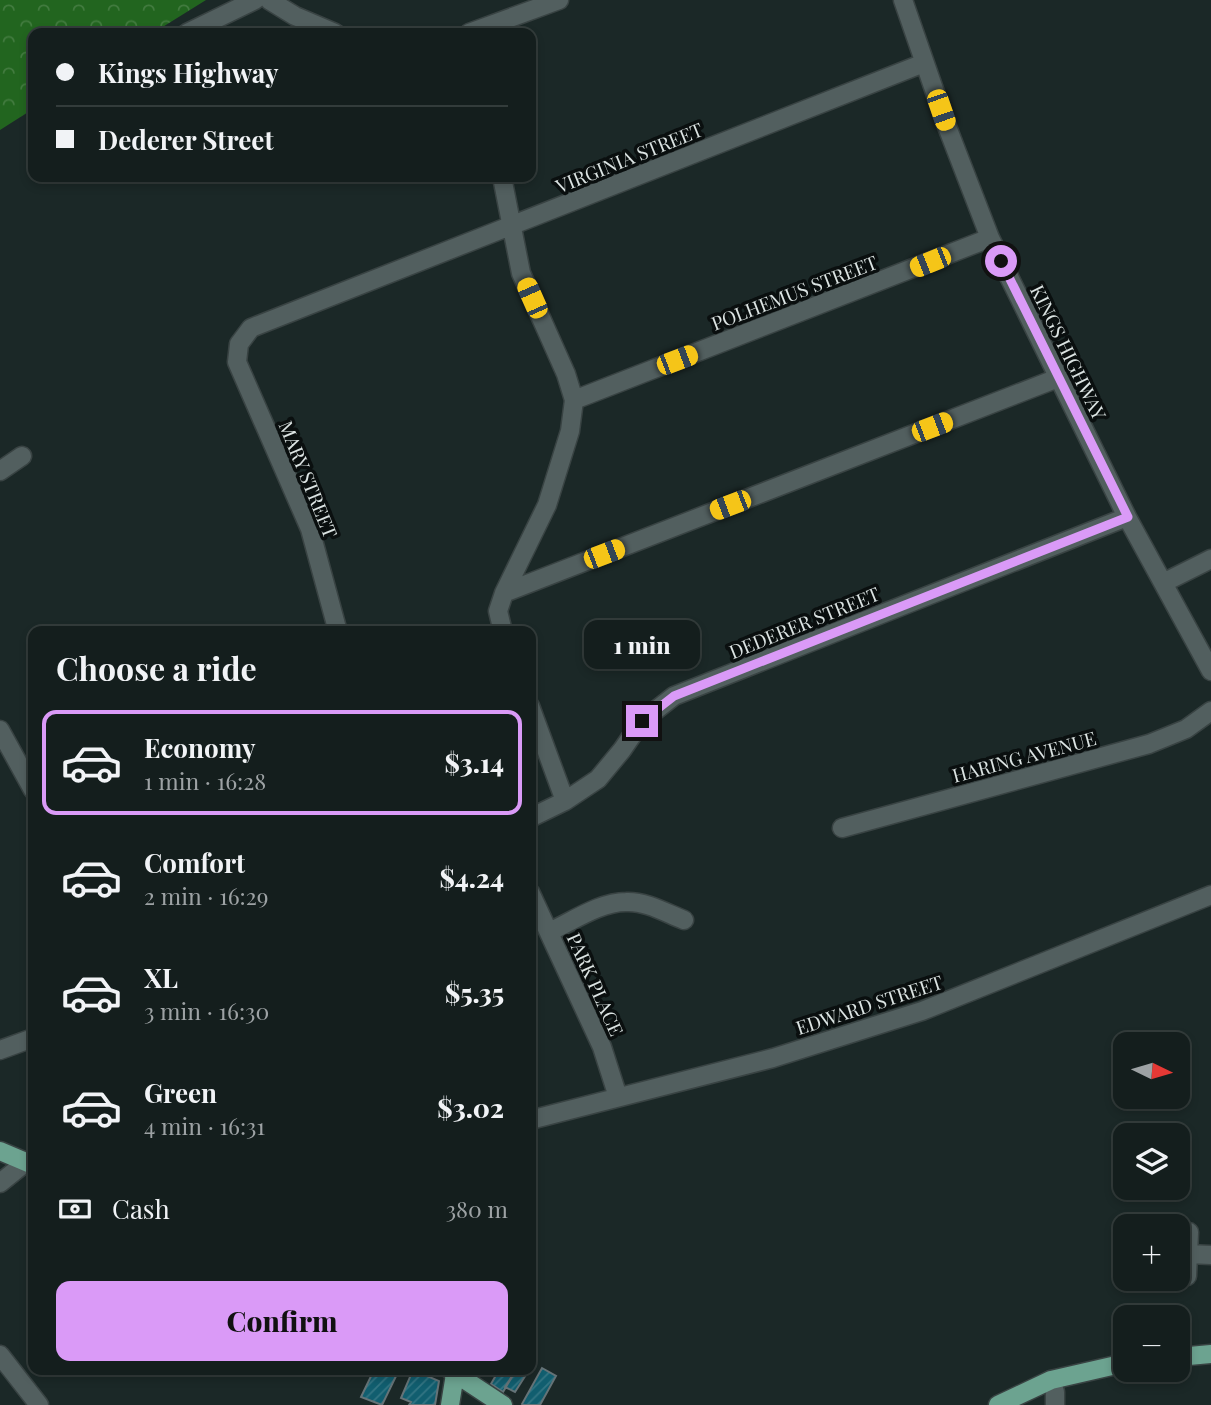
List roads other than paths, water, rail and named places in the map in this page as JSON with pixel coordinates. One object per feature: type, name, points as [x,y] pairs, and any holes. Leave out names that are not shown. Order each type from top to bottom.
[{"type":"main road","points":[[0,1151],[28,1163]]},
{"type":"main road","points":[[1190,1356],[1211,1354]]},
{"type":"main road","points":[[998,1405],[1051,1380],[1113,1366]]},
{"type":"main road","points":[[450,1405],[453,1375]]},
{"type":"main road","points":[[459,1375],[503,1405]]},
{"type":"street","points":[[197,28],[255,0]]},
{"type":"street","points":[[269,0],[295,16],[323,28]]},
{"type":"street","points":[[483,28],[559,0]]},
{"type":"street","name":"KINGS HIGHWAY","points":[[904,0],[924,63],[990,238],[1128,517],[1211,671]]},
{"type":"street","name":"VIRGINIA STREET","points":[[239,344],[251,328],[924,63]]},
{"type":"street","points":[[502,626],[498,611],[504,593],[547,505],[570,431],[574,400],[566,374],[521,273],[503,182]]},
{"type":"street","name":"POLHEMUS STREET","points":[[574,400],[990,238]]},
{"type":"street","name":"MARY STREET","points":[[239,344],[237,362],[310,529],[336,626]]},
{"type":"street","points":[[504,593],[1058,378]]},
{"type":"street","points":[[0,471],[22,456]]},
{"type":"street","name":"DEDERER STREET","points":[[536,815],[565,801],[598,779],[642,721],[674,696],[1128,517]]},
{"type":"street","points":[[1163,583],[1211,559]]},
{"type":"street","name":"HARING AVENUE","points":[[842,828],[1149,744],[1186,729],[1211,711]]},
{"type":"street","points":[[536,722],[565,801]]},
{"type":"street","points":[[0,730],[28,781]]},
{"type":"street","name":"EDWARD STREET","points":[[536,1118],[773,1058],[922,1011],[1211,895]]},
{"type":"street","points":[[549,932],[606,906],[627,901],[653,907],[684,920]]},
{"type":"street","name":"PARK PLACE","points":[[536,905],[602,1047],[618,1097]]},
{"type":"street","points":[[0,1050],[28,1040]]},
{"type":"street","points":[[0,1183],[28,1165]]},
{"type":"street","points":[[1190,1254],[1211,1255]]},
{"type":"street","points":[[0,1355],[39,1405]]},
{"type":"street","points":[[1051,1380],[1055,1405]]}]
